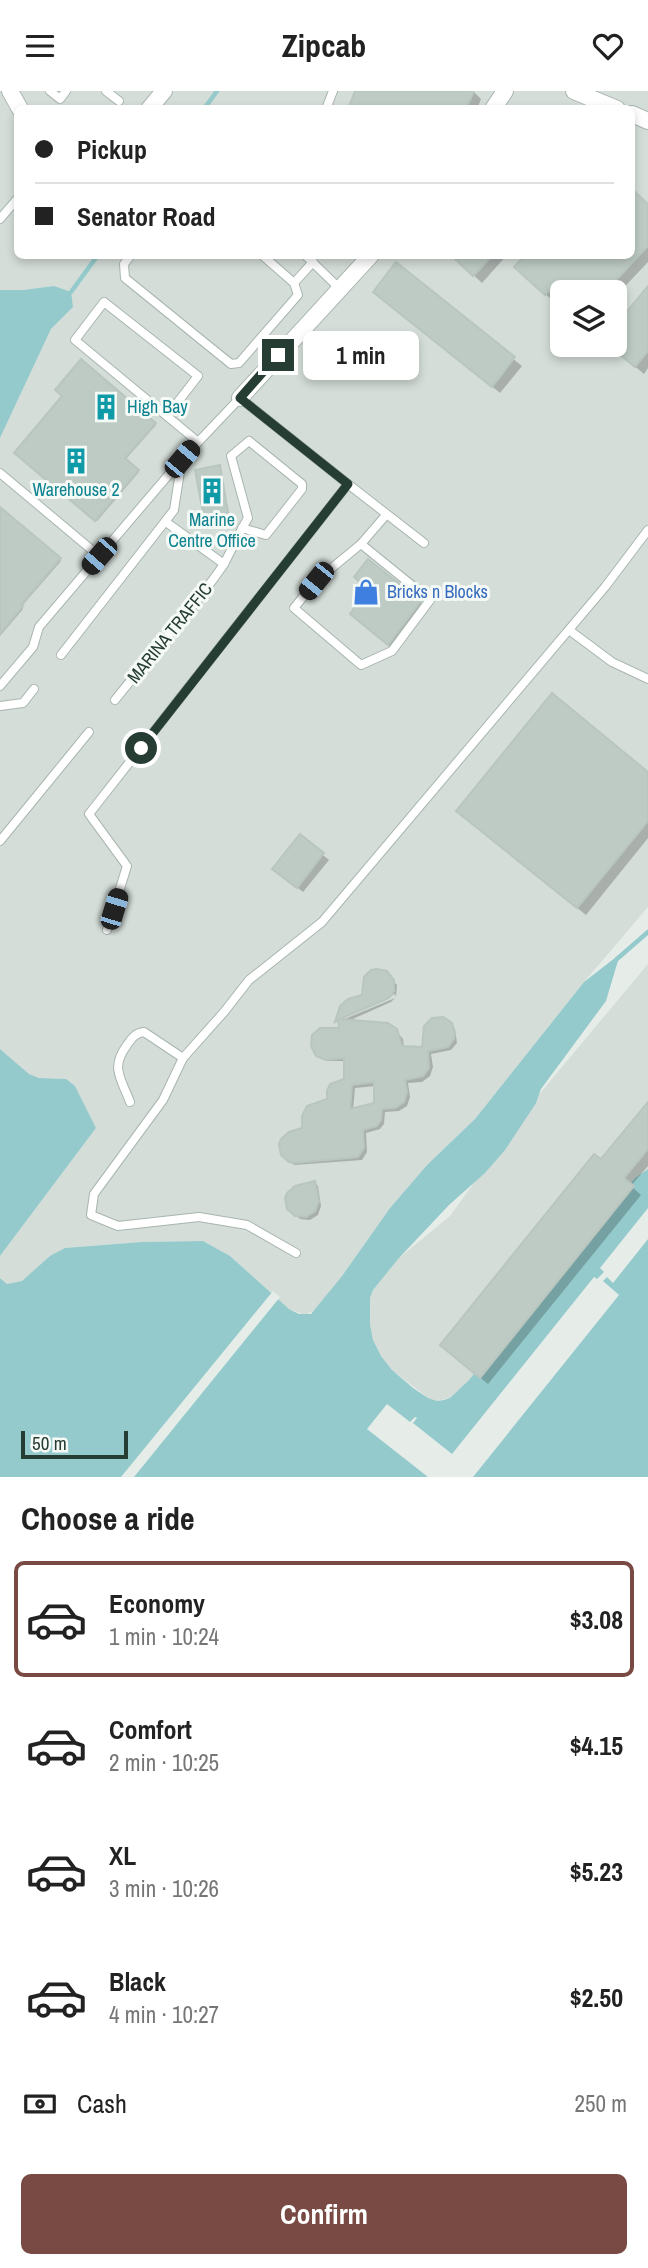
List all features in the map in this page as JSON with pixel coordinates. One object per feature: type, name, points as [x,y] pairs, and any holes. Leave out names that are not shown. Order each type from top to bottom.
[{"type":"street","points":[[152,105],[164,91]]},
{"type":"street","points":[[574,91],[607,105]]},
{"type":"street","points":[[240,398],[367,259]]},
{"type":"lane","points":[[50,91],[60,99],[66,91]]},
{"type":"lane","points":[[106,91],[119,101]]},
{"type":"lane","points":[[0,219],[14,203]]},
{"type":"lane","points":[[128,259],[124,264],[125,278],[230,364],[239,363],[298,295],[294,283],[267,259]]},
{"type":"lane","points":[[310,259],[340,289]]},
{"type":"lane","points":[[294,283],[313,262]]},
{"type":"lane","points":[[167,415],[198,376],[104,302],[75,340],[197,441]]},
{"type":"lane","points":[[0,686],[33,647],[39,627],[197,441],[240,398],[424,543]]},
{"type":"lane","name":"MARINA TRAFFIC","points":[[115,700],[203,596],[224,565],[242,528],[248,518],[231,457],[249,441],[302,484],[300,493],[266,535],[242,528]]},
{"type":"lane","points":[[61,655],[174,510],[182,459]]},
{"type":"lane","points":[[0,473],[99,556]]},
{"type":"lane","points":[[107,930],[127,866],[89,814],[348,484]]},
{"type":"lane","points":[[361,544],[430,600],[392,651],[361,665],[294,608],[316,581],[361,544],[386,515]]},
{"type":"lane","name":"MARINA TRAFFIC","points":[[166,522],[224,565]]},
{"type":"lane","points":[[296,1253],[247,1225],[199,1217],[118,1226],[92,1215],[94,1195],[163,1100],[183,1058],[249,980],[322,922],[605,587],[648,530]]},
{"type":"lane","points":[[569,629],[612,662],[648,679]]},
{"type":"lane","points":[[0,706],[23,702],[34,689]]},
{"type":"lane","points":[[0,841],[89,732]]},
{"type":"lane","points":[[130,1103],[117,1066],[119,1056],[135,1034],[144,1032],[183,1058]]},
{"type":"shaded area","points":[[0,91],[648,91],[648,907],[584,982],[475,1119],[427,1165],[390,1208],[315,1310],[305,1315],[289,1309],[230,1256],[203,1241],[140,1242],[65,1248],[22,1281],[7,1284],[0,1278],[0,1256],[96,1128],[75,1086],[66,1079],[39,1078],[29,1074],[0,1049],[0,438],[51,329],[73,307],[54,286],[0,290]]},
{"type":"shaded area","points":[[648,964],[648,1169],[635,1178],[469,1380],[450,1398],[437,1401],[428,1398],[392,1370],[381,1356],[373,1340],[370,1324],[370,1298],[373,1290],[399,1258],[450,1216],[536,1098]]},
{"type":"water","points":[[54,286],[71,292],[73,307],[51,329],[0,438],[0,290]]},
{"type":"water","points":[[620,954],[606,1001],[541,1089],[536,1103],[505,1150],[399,1258],[373,1290],[370,1298],[370,1324],[373,1340],[392,1370],[428,1398],[437,1401],[450,1398],[469,1380],[635,1178],[648,1169],[648,1477],[0,1477],[0,1278],[7,1284],[22,1281],[50,1256],[65,1248],[141,1242],[203,1241],[230,1256],[289,1309],[299,1314],[311,1314],[342,1276],[390,1208],[427,1165],[475,1119],[584,982]]},
{"type":"water","points":[[0,1049],[29,1074],[39,1078],[66,1079],[75,1086],[96,1128],[0,1256]]},
{"type":"pier","points":[[648,1208],[648,1239],[613,1283],[607,1277],[603,1281],[619,1295],[473,1477],[428,1477],[367,1429],[387,1404],[410,1422],[417,1418],[413,1423],[452,1454],[594,1277],[597,1279],[604,1272],[600,1268]]},
{"type":"pier","points":[[273,1291],[280,1297],[134,1477],[121,1477]]},
{"type":"building","points":[[355,91],[474,91],[468,105],[350,105]]},
{"type":"building","points":[[635,192],[648,204],[648,246],[616,280],[550,280],[550,290],[545,295],[514,267],[521,259],[635,259]]},
{"type":"building","points":[[455,259],[489,259],[473,276]]},
{"type":"building","points":[[396,262],[515,357],[492,387],[373,292]]},
{"type":"building","points":[[648,286],[648,351],[635,367],[623,357],[627,357],[627,311]]},
{"type":"building","name":"Warehouse 2","points":[[81,359],[156,423],[125,458],[139,470],[95,521],[14,453],[62,396],[55,390]]},
{"type":"building","name":"Marine Centre Office","points":[[220,465],[228,513],[204,518],[195,470]]},
{"type":"building","points":[[0,507],[61,558],[0,634]]},
{"type":"building","points":[[368,559],[421,601],[388,645],[350,614],[367,589],[354,577]]},
{"type":"building","points":[[552,693],[648,772],[648,821],[577,908],[456,811]]},
{"type":"building","points":[[300,834],[324,853],[297,888],[272,869]]},
{"type":"building","points":[[371,970],[387,971],[394,980],[391,996],[340,1019],[388,1023],[397,1029],[402,1046],[422,1047],[424,1026],[432,1018],[443,1017],[452,1023],[454,1039],[448,1047],[428,1051],[429,1068],[423,1076],[405,1080],[407,1092],[404,1102],[395,1108],[382,1109],[381,1120],[377,1126],[363,1130],[364,1148],[358,1157],[289,1162],[281,1155],[281,1139],[289,1132],[302,1128],[302,1116],[307,1106],[327,1099],[330,1084],[344,1079],[344,1058],[326,1060],[316,1056],[311,1046],[312,1035],[320,1028],[339,1028],[338,1020],[335,1022],[340,1006],[348,999],[362,995],[364,977]],"holes":[[[374,1082],[374,1103],[350,1109],[352,1085]]]},
{"type":"building","points":[[648,1102],[648,1149],[624,1178],[634,1186],[480,1378],[440,1345],[594,1154],[601,1159]]},
{"type":"building","points":[[315,1181],[319,1201],[315,1211],[306,1217],[295,1216],[287,1209],[287,1193],[295,1186]]},
{"type":"waterway","points":[[207,105],[217,91]]},
{"type":"waterway","points":[[71,292],[95,259]]},
{"type":"waterway","points":[[617,959],[648,932]]},
{"type":"place","name":"High Bay","points":[[106,407]]},
{"type":"place","name":"Warehouse 2","points":[[76,461]]},
{"type":"place","name":"Marine Centre Office","points":[[212,491]]},
{"type":"place","name":"Bricks n Blocks","points":[[366,592]]},
{"type":"route","points":[[141,748],[348,484],[240,398],[278,355]]}]
